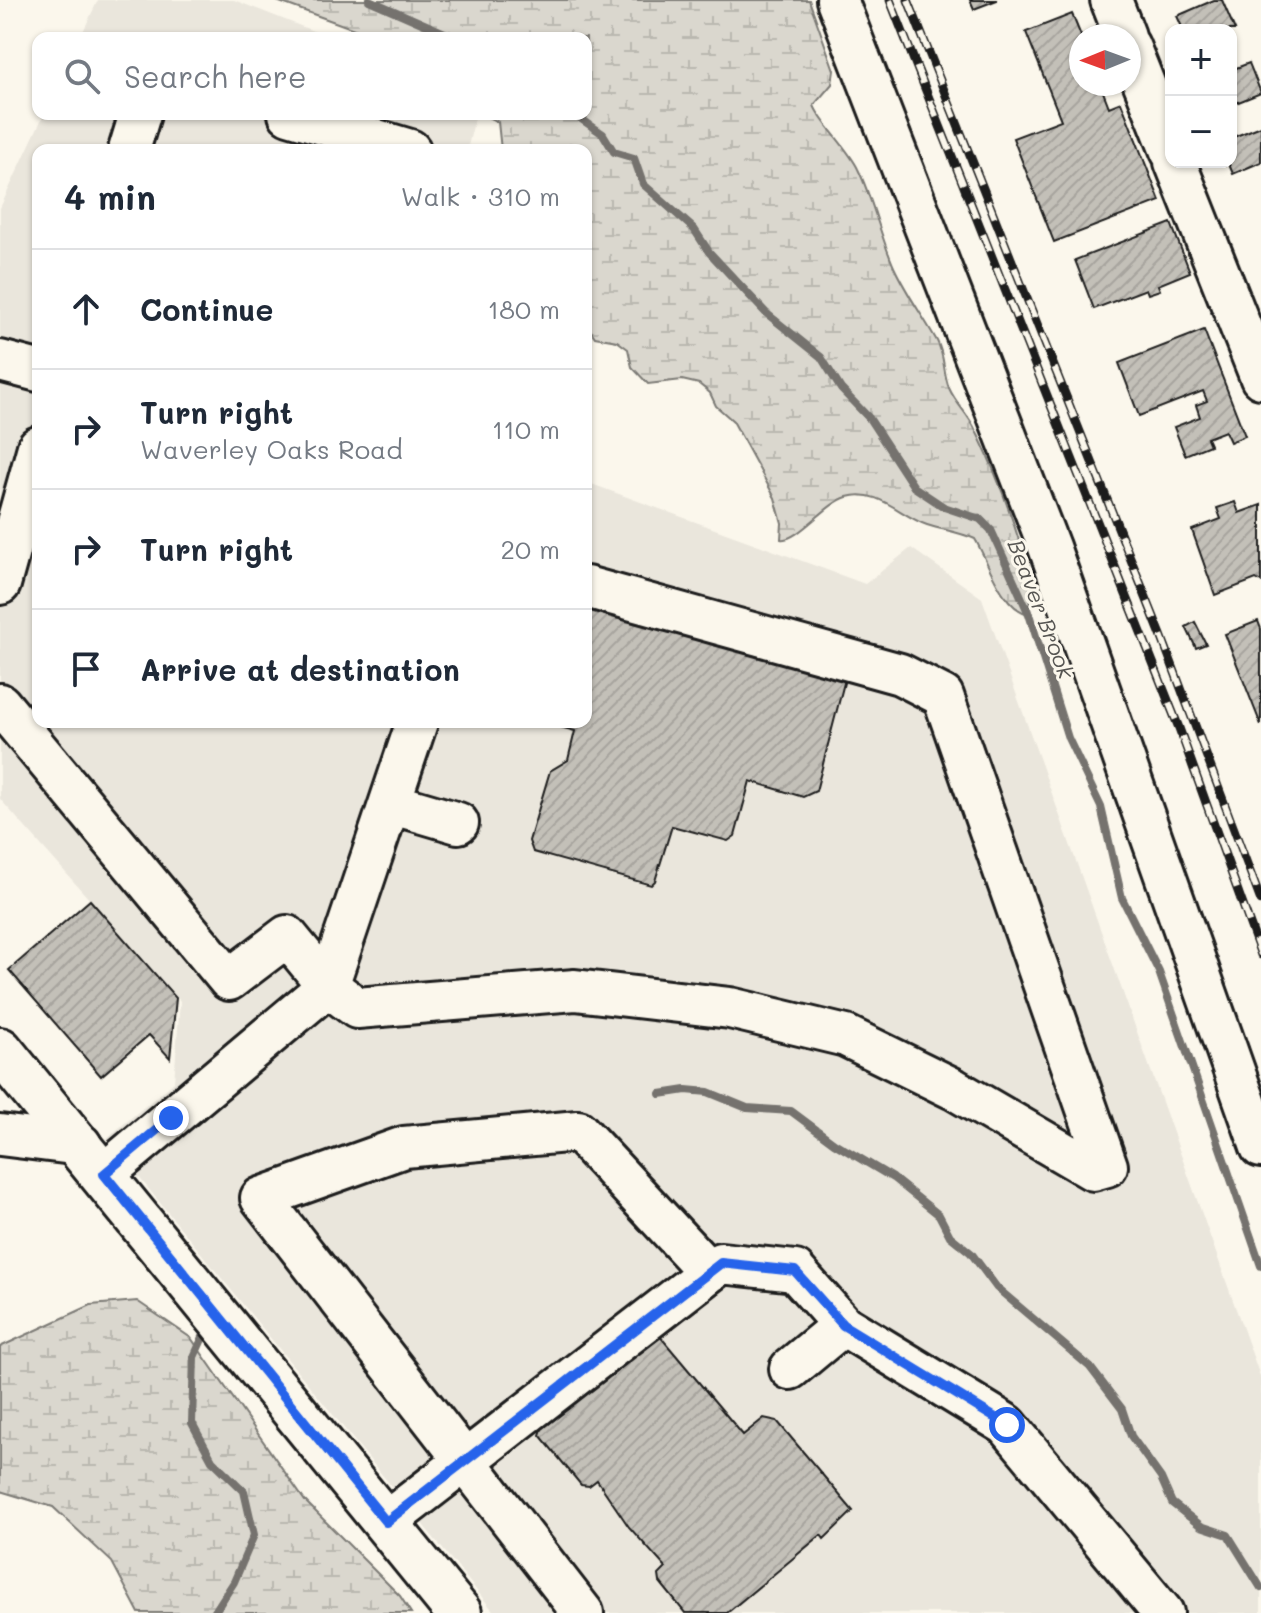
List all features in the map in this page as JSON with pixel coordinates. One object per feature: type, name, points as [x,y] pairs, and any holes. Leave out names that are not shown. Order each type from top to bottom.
[{"type":"main road","points":[[0,1050],[459,1613]]},
{"type":"street","points":[[837,0],[1049,547],[1261,1147]]},
{"type":"street","points":[[1111,0],[1120,24]]},
{"type":"street","points":[[1141,76],[1165,136]]},
{"type":"street","points":[[131,144],[138,120]]},
{"type":"street","points":[[309,120],[390,144]]},
{"type":"street","points":[[1177,168],[1261,378]]},
{"type":"street","points":[[0,361],[32,369]]},
{"type":"street","points":[[0,584],[32,469]]},
{"type":"street","points":[[0,704],[229,980],[287,936],[328,986],[357,1008],[575,990],[730,1008],[846,1036],[954,1089],[1093,1170],[1107,1166],[943,696],[900,674],[592,589]]},
{"type":"street","points":[[0,1135],[92,1160],[328,986],[415,728]]},
{"type":"street","points":[[390,803],[458,823]]},
{"type":"street","points":[[583,1613],[261,1198],[404,1147],[578,1131],[709,1272]]},
{"type":"street","points":[[386,1522],[721,1263],[795,1271],[843,1325],[1007,1425],[1149,1608]]},
{"type":"street","points":[[790,1369],[843,1325]]},
{"type":"shaded area","points":[[98,0],[234,0],[316,32],[83,32]]},
{"type":"shaded area","points":[[41,120],[474,120],[468,144],[32,144],[32,728],[592,728],[592,484],[865,584],[911,548],[982,598],[1261,1379],[1261,1613],[495,1613],[107,1138],[174,1082],[180,1001],[0,799],[0,208]]},
{"type":"green space","points":[[274,0],[809,0],[834,70],[832,84],[814,105],[816,111],[858,169],[894,267],[937,341],[949,388],[972,424],[993,467],[1028,576],[1031,598],[1029,614],[1019,610],[1003,594],[975,539],[917,521],[869,496],[847,497],[795,535],[781,539],[782,523],[775,498],[733,421],[716,406],[710,393],[699,384],[682,380],[648,384],[632,367],[628,349],[617,341],[595,337],[592,333],[592,144],[500,144],[498,122],[494,120],[592,120],[592,32],[362,32]]},
{"type":"green space","points":[[137,1301],[191,1338],[305,1501],[400,1596],[411,1613],[139,1613],[112,1562],[53,1507],[0,1491],[0,1347],[91,1305]]},
{"type":"building","points":[[970,0],[997,0],[974,9]]},
{"type":"building","points":[[1214,0],[1222,0],[1232,24],[1181,24],[1177,16]]},
{"type":"building","points":[[1072,14],[1076,24],[1069,24],[1069,96],[1105,96],[1109,107],[1121,102],[1160,201],[1054,242],[1013,138],[1061,120],[1026,32]]},
{"type":"building","points":[[1249,63],[1261,93],[1237,103],[1237,96],[1237,68]]},
{"type":"building","points":[[1261,126],[1261,162],[1233,174],[1230,168],[1237,168],[1237,136]]},
{"type":"building","points":[[1171,223],[1190,272],[1158,285],[1160,290],[1148,294],[1146,289],[1094,309],[1075,260]]},
{"type":"building","points":[[1204,330],[1245,436],[1230,442],[1225,431],[1207,438],[1210,445],[1185,455],[1174,427],[1200,417],[1196,405],[1207,401],[1203,391],[1139,416],[1119,363]]},
{"type":"building","points":[[1235,502],[1239,513],[1261,505],[1261,582],[1256,579],[1215,595],[1192,530],[1221,519],[1217,508]]},
{"type":"building","points":[[592,597],[846,675],[816,791],[803,797],[750,781],[735,836],[728,841],[672,826],[655,881],[651,885],[533,852],[529,841],[550,771],[568,760],[575,731],[564,728],[592,728]]},
{"type":"building","points":[[1258,621],[1261,629],[1261,725],[1225,634]]},
{"type":"building","points":[[1195,622],[1206,644],[1196,648],[1186,627]]},
{"type":"building","points":[[90,900],[176,998],[170,1058],[149,1035],[101,1076],[9,970]]},
{"type":"building","points":[[659,1335],[743,1435],[764,1418],[777,1421],[853,1511],[824,1539],[821,1535],[727,1613],[685,1613],[660,1582],[659,1575],[666,1568],[629,1527],[597,1480],[589,1486],[581,1485],[540,1435],[542,1429]]},
{"type":"waterway","name":"Beaver Brook","points":[[369,0],[442,32]]},
{"type":"waterway","name":"Beaver Brook","points":[[583,120],[603,134],[614,152],[634,158],[643,184],[694,229],[709,252],[766,313],[821,357],[841,389],[869,418],[914,487],[944,507],[980,519],[991,530],[1029,614],[1068,738],[1101,807],[1122,898],[1159,972],[1261,1266]]},
{"type":"waterway","points":[[660,1094],[686,1090],[708,1092],[747,1108],[791,1111],[834,1143],[893,1178],[939,1215],[950,1236],[971,1253],[997,1288],[1090,1367],[1122,1409],[1131,1436],[1161,1478],[1172,1503],[1201,1526],[1228,1535],[1261,1588]]},
{"type":"waterway","points":[[203,1337],[194,1357],[192,1423],[212,1460],[244,1491],[254,1535],[234,1582],[214,1613]]},
{"type":"railway","points":[[890,0],[1179,728],[1261,955]]},
{"type":"railway","points":[[908,0],[1161,635],[1261,901]]},
{"type":"route","points":[[171,1118],[104,1174],[386,1522],[721,1263],[795,1271],[843,1325],[1007,1425]]}]
